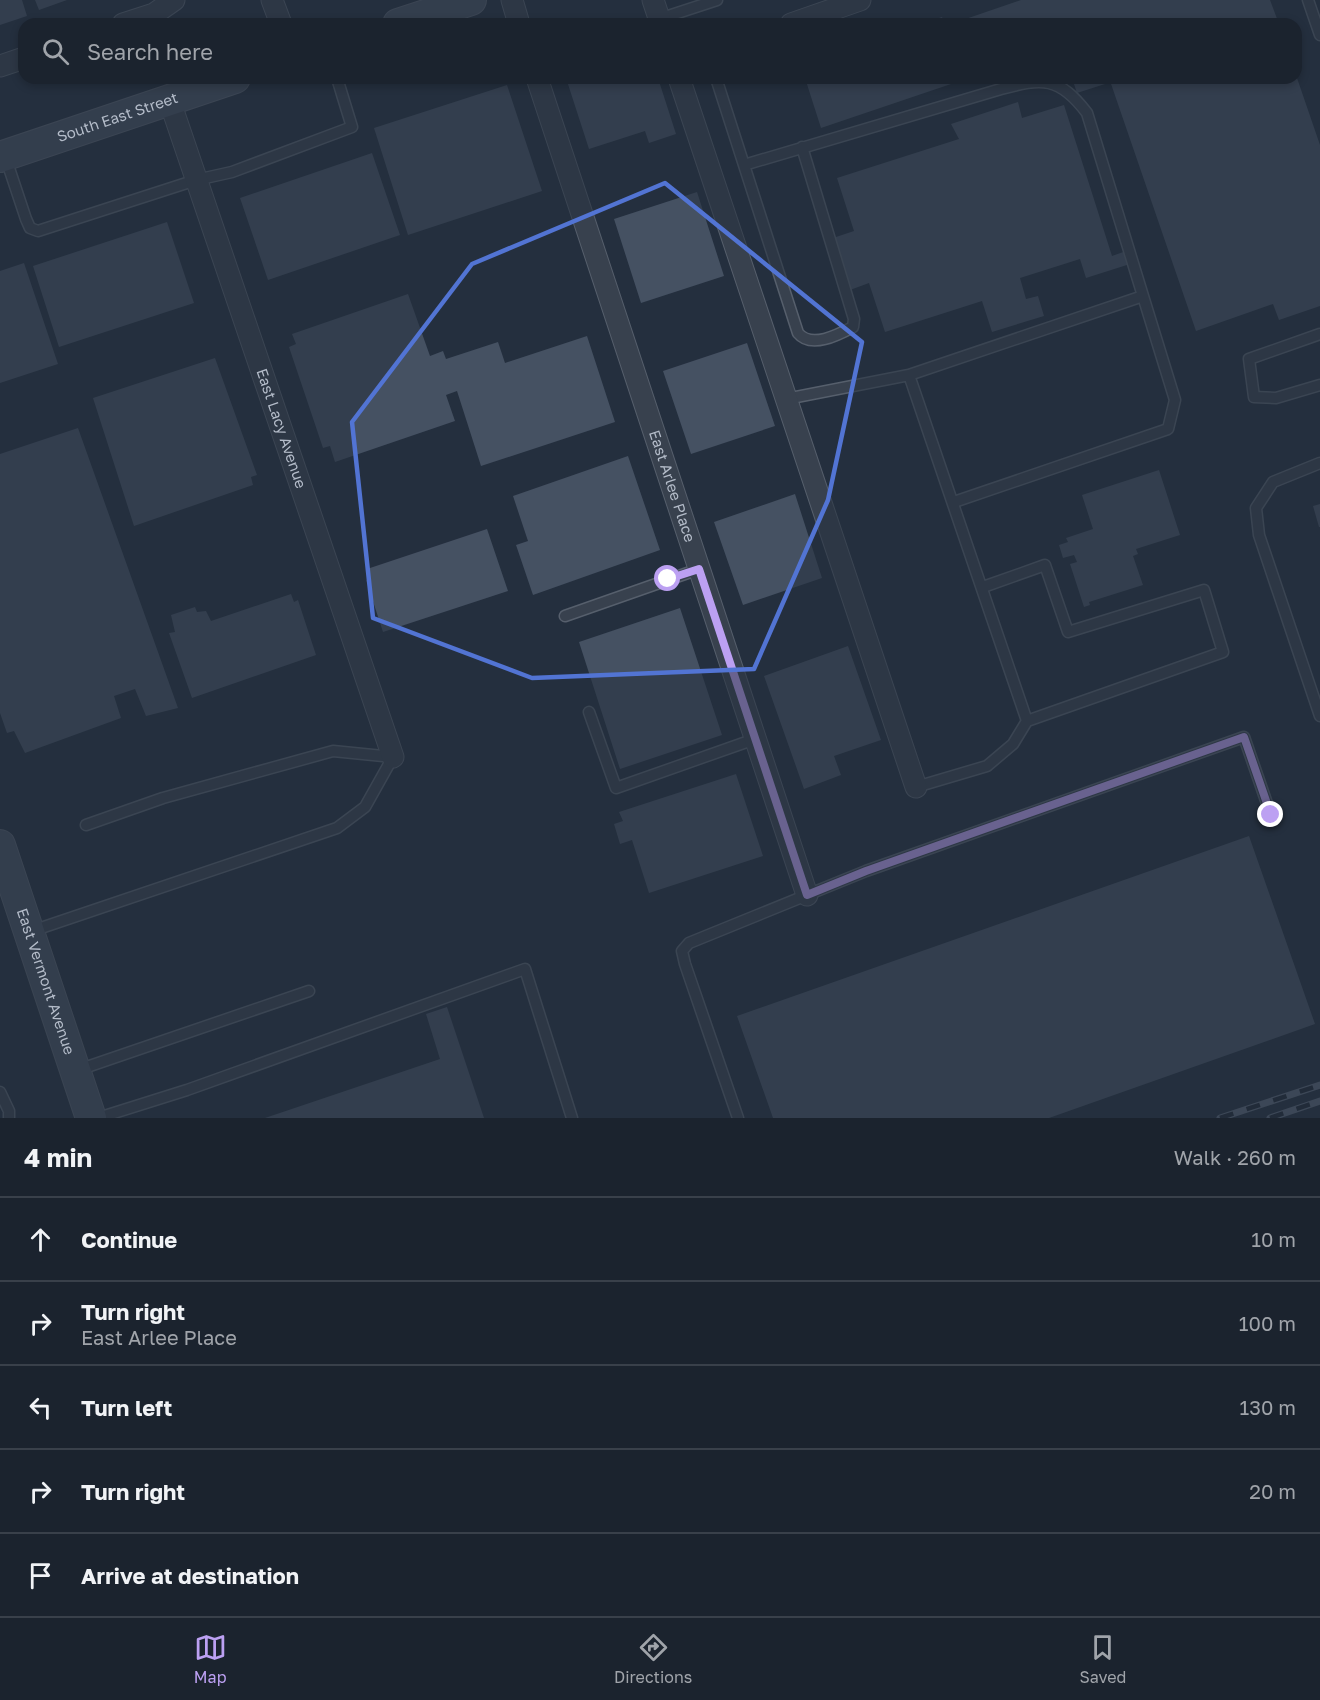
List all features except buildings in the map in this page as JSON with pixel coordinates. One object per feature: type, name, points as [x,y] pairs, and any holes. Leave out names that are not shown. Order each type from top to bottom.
[{"type":"street","points":[[142,18],[154,14],[174,0]]},
{"type":"street","points":[[272,0],[278,18]]},
{"type":"street","points":[[417,18],[471,0]]},
{"type":"street","points":[[512,0],[517,18]]},
{"type":"street","points":[[808,18],[860,0]]},
{"type":"street","points":[[0,66],[18,59]]},
{"type":"street","name":"South East Street","points":[[3,156],[216,84]]},
{"type":"street","name":"East Arlee Place","points":[[539,84],[807,895]]},
{"type":"street","points":[[681,84],[916,787]]},
{"type":"street","name":"East Lacy Avenue","points":[[169,99],[393,758]]},
{"type":"street","name":"East Vermont Avenue","points":[[2,859],[29,932],[91,1118]]},
{"type":"lane","points":[[658,14],[717,0]]},
{"type":"lane","points":[[1308,0],[1320,36]]},
{"type":"lane","points":[[3,156],[30,228],[38,231],[196,180],[232,171],[352,127],[339,84]]},
{"type":"lane","points":[[718,84],[798,333],[803,339],[813,342],[853,327],[854,319],[801,147]]},
{"type":"lane","points":[[744,165],[1025,84]]},
{"type":"lane","points":[[954,502],[1168,429],[1175,400],[1087,113],[1079,102],[1055,84]]},
{"type":"lane","points":[[786,399],[909,375],[1143,296]]},
{"type":"lane","points":[[1320,334],[1249,359],[1254,397],[1276,398],[1320,385]]},
{"type":"lane","points":[[909,375],[1027,721]]},
{"type":"lane","points":[[1320,463],[1273,482],[1256,508],[1259,535],[1320,716]]},
{"type":"lane","points":[[916,787],[987,766],[1013,744],[1027,721],[1223,652],[1204,590],[1068,632],[1045,565],[983,587]]},
{"type":"lane","points":[[565,616],[699,569]]},
{"type":"lane","points":[[589,712],[616,788],[755,739]]},
{"type":"lane","points":[[738,1118],[682,951],[689,943],[866,871],[1244,737],[1271,815]]},
{"type":"lane","points":[[29,932],[337,828],[365,807],[393,758],[333,751],[163,798],[86,825]]},
{"type":"lane","points":[[98,1118],[187,1090],[525,969],[572,1118]]},
{"type":"lane","points":[[75,1071],[309,991]]},
{"type":"lane","points":[[0,1092],[9,1111],[9,1118]]},
{"type":"highlighted area","points":[[665,183],[862,342],[828,500],[754,669],[532,678],[373,618],[352,422],[472,264]]},
{"type":"railway","points":[[1220,1118],[1320,1085]]},
{"type":"railway","points":[[1270,1118],[1320,1101]]},
{"type":"route","points":[[668,579],[699,569],[807,895],[866,871],[1244,737],[1271,815]]}]
